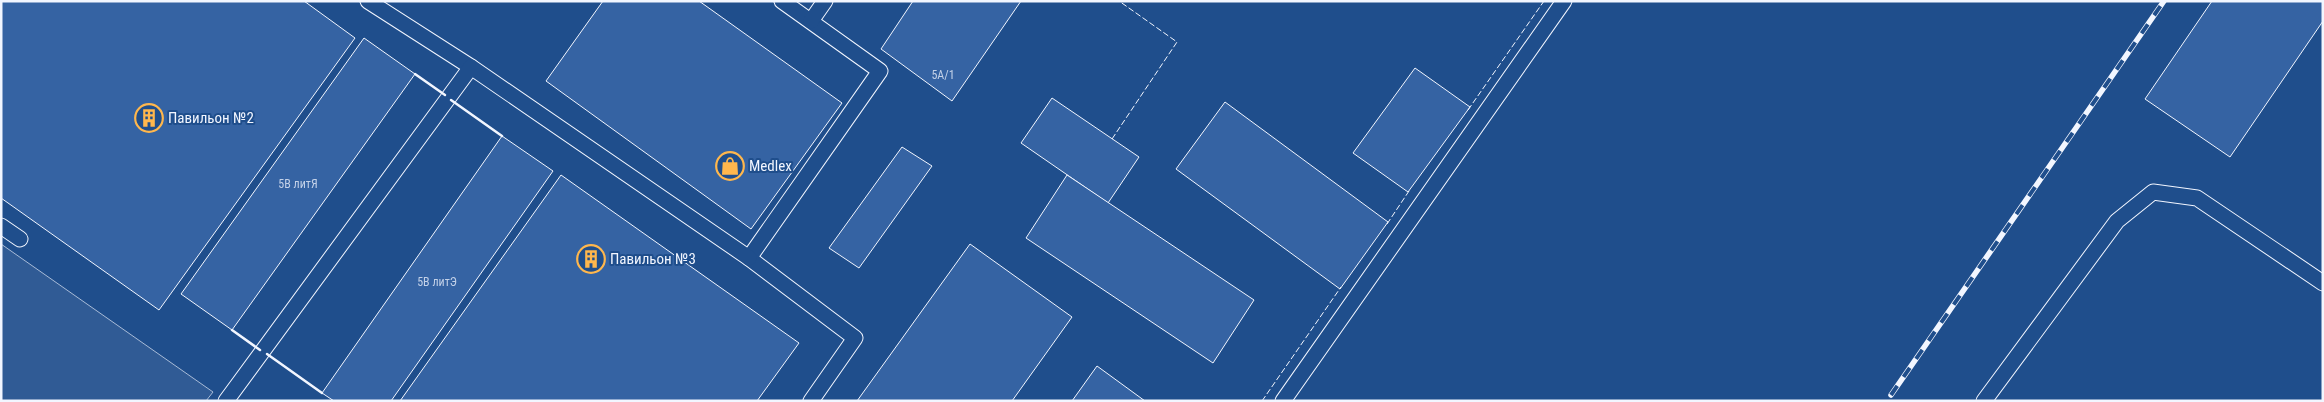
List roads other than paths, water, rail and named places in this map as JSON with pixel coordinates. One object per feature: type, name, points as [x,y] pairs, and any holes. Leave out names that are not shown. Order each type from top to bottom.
[{"type":"lane","points":[[368,1],[471,67],[749,258],[856,338],[811,401]]},
{"type":"lane","points":[[749,258],[880,71],[782,1]]},
{"type":"lane","points":[[810,21],[825,1]]},
{"type":"lane","points":[[1283,401],[1564,1]]},
{"type":"lane","points":[[226,401],[471,67]]},
{"type":"lane","points":[[1984,401],[2117,221],[2153,192],[2196,198],[2323,283]]},
{"type":"lane","points":[[1,226],[20,239]]},
{"type":"railway","points":[[1891,395],[2164,1]]},
{"type":"place","name":"Павильон №2","points":[[149,118]]},
{"type":"place","name":"Medlex","points":[[730,166]]},
{"type":"place","name":"Павильон №3","points":[[591,259]]}]
